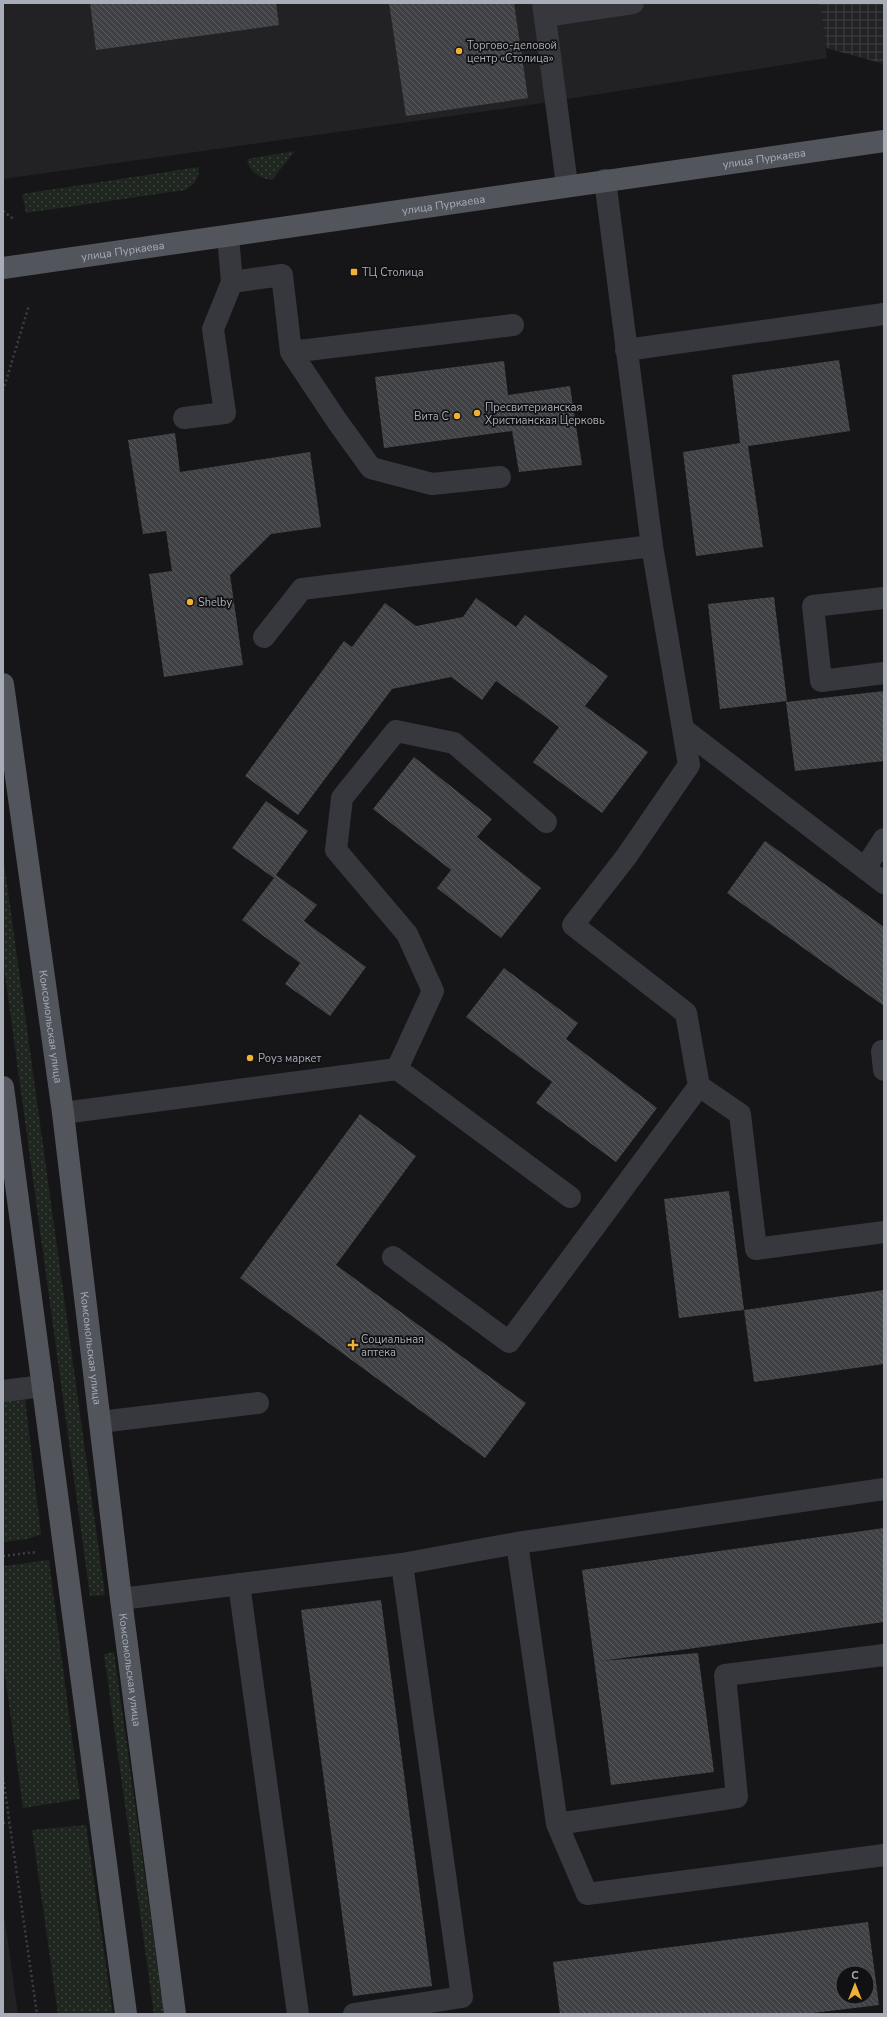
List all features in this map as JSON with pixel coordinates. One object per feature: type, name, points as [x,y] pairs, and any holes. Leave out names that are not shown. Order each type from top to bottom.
[{"type":"main road","name":"улица Пуркаева","points":[[3,268],[228,237],[567,185],[884,141]]},
{"type":"main road","name":"Комсомольская улица","points":[[3,684],[63,1113],[121,1599],[175,2014]]},
{"type":"main road","points":[[3,1087],[126,2014]]},
{"type":"lane","points":[[567,185],[544,10],[632,3]]},
{"type":"lane","points":[[605,180],[652,546],[690,765],[626,857],[573,925],[686,1014],[699,1086],[740,1114],[756,1249],[884,1232]]},
{"type":"lane","points":[[184,418],[225,413],[213,329],[232,282],[228,237]]},
{"type":"lane","points":[[232,282],[282,275],[291,352],[337,421],[371,468],[432,484],[500,477]]},
{"type":"lane","points":[[626,350],[884,314]]},
{"type":"lane","points":[[291,352],[513,325]]},
{"type":"lane","points":[[264,637],[302,589],[652,546]]},
{"type":"lane","points":[[884,598],[813,606],[821,681],[884,673]]},
{"type":"lane","points":[[683,729],[884,883]]},
{"type":"lane","points":[[397,1069],[433,991],[407,934],[336,850],[342,798],[396,731],[454,743],[546,822]]},
{"type":"lane","points":[[864,868],[884,839]]},
{"type":"lane","points":[[63,1113],[397,1069],[570,1197]]},
{"type":"lane","points":[[393,1257],[509,1342],[699,1086]]},
{"type":"lane","points":[[3,1391],[43,1386]]},
{"type":"lane","points":[[100,1422],[258,1403]]},
{"type":"lane","points":[[121,1599],[402,1564],[517,1543],[884,1489]]},
{"type":"lane","points":[[517,1543],[557,1824],[587,1894],[884,1855]]},
{"type":"lane","points":[[354,2014],[462,1997],[402,1564]]},
{"type":"lane","points":[[239,1584],[298,2014]]},
{"type":"lane","points":[[557,1824],[737,1797],[725,1675],[884,1655]]},
{"type":"path","points":[[3,211],[16,220]]},
{"type":"path","points":[[3,391],[29,305]]},
{"type":"path","points":[[3,1556],[38,1552]]},
{"type":"path","points":[[3,1777],[37,2014]]},
{"type":"path","points":[[3,1824],[9,1823]]},
{"type":"shaded area","points":[[3,3],[820,3],[827,58],[536,104],[3,179]]},
{"type":"shaded area","points":[[820,3],[884,3],[884,64],[826,48]]},
{"type":"shaded area","points":[[295,151],[272,180],[255,174],[248,164],[247,159]]},
{"type":"shaded area","points":[[199,167],[196,181],[185,190],[26,213],[22,194]]},
{"type":"shaded area","points":[[3,855],[105,1595],[90,1596],[3,960]]},
{"type":"shaded area","points":[[25,1398],[41,1534],[28,1539],[3,1542],[3,1400]]},
{"type":"shaded area","points":[[49,1560],[80,1799],[23,1808],[3,1660],[3,1566]]},
{"type":"shaded area","points":[[114,1652],[164,2014],[154,2014],[104,1654]]},
{"type":"shaded area","points":[[86,1825],[113,2014],[58,2014],[32,1830]]},
{"type":"shaded area","points":[[3,1907],[18,2014],[3,2014]]},
{"type":"building","points":[[90,3],[276,3],[279,25],[96,50]]},
{"type":"building","name":"Торгово-деловой центр «Столица»","points":[[389,3],[514,3],[528,98],[406,116]]},
{"type":"building","points":[[839,360],[850,431],[748,446],[763,547],[696,556],[683,452],[740,443],[732,375]]},
{"type":"building","name":"Пресвитерианская Христианская Церковь","points":[[504,361],[508,395],[570,386],[582,465],[519,472],[512,431],[384,448],[375,377]]},
{"type":"building","points":[[175,433],[180,472],[310,452],[321,527],[271,534],[230,575],[243,665],[164,677],[149,574],[172,571],[166,531],[143,534],[128,440]]},
{"type":"building","points":[[774,597],[787,701],[720,709],[708,604]]},
{"type":"building","points":[[476,598],[516,627],[525,615],[608,676],[585,706],[648,752],[602,813],[533,762],[559,727],[496,681],[482,700],[451,677],[392,689],[298,815],[245,776],[344,641],[352,647],[385,603],[416,626],[463,617]]},
{"type":"building","points":[[884,691],[884,761],[795,771],[786,702]]},
{"type":"building","points":[[414,757],[492,819],[477,837],[541,888],[501,938],[437,888],[451,870],[373,809]]},
{"type":"building","points":[[266,801],[308,831],[276,875],[317,905],[304,921],[366,967],[330,1016],[285,984],[300,963],[242,920],[274,878],[232,848]]},
{"type":"building","points":[[765,841],[884,927],[884,1006],[727,893]]},
{"type":"building","points":[[504,968],[578,1023],[566,1039],[657,1108],[616,1162],[536,1103],[552,1082],[466,1017]]},
{"type":"building","points":[[360,1114],[416,1156],[336,1265],[526,1403],[485,1458],[240,1278]]},
{"type":"building","points":[[729,1191],[744,1310],[679,1318],[664,1199]]},
{"type":"building","points":[[884,1290],[884,1364],[754,1382],[744,1310]]},
{"type":"building","points":[[884,1528],[884,1622],[601,1661],[698,1653],[714,1772],[611,1785],[582,1570]]},
{"type":"building","points":[[381,1600],[432,1986],[353,1996],[301,1610]]},
{"type":"building","points":[[868,1922],[874,1965],[835,1965],[835,2005],[875,2005],[875,1975],[879,2005],[805,2014],[560,2014],[553,1962]]},
{"type":"place","name":"Торгово-деловой центр «Столица»","points":[[459,51]]},
{"type":"place","name":"ТЦ Столица","points":[[354,272]]},
{"type":"place","name":"Пресвитерианская Христианская Церковь","points":[[477,413]]},
{"type":"place","name":"Вита С","points":[[457,416]]},
{"type":"place","name":"Shelby","points":[[190,602]]},
{"type":"place","name":"Роуз маркет","points":[[250,1058]]},
{"type":"place","name":"Социальная аптека","points":[[353,1345]]}]
